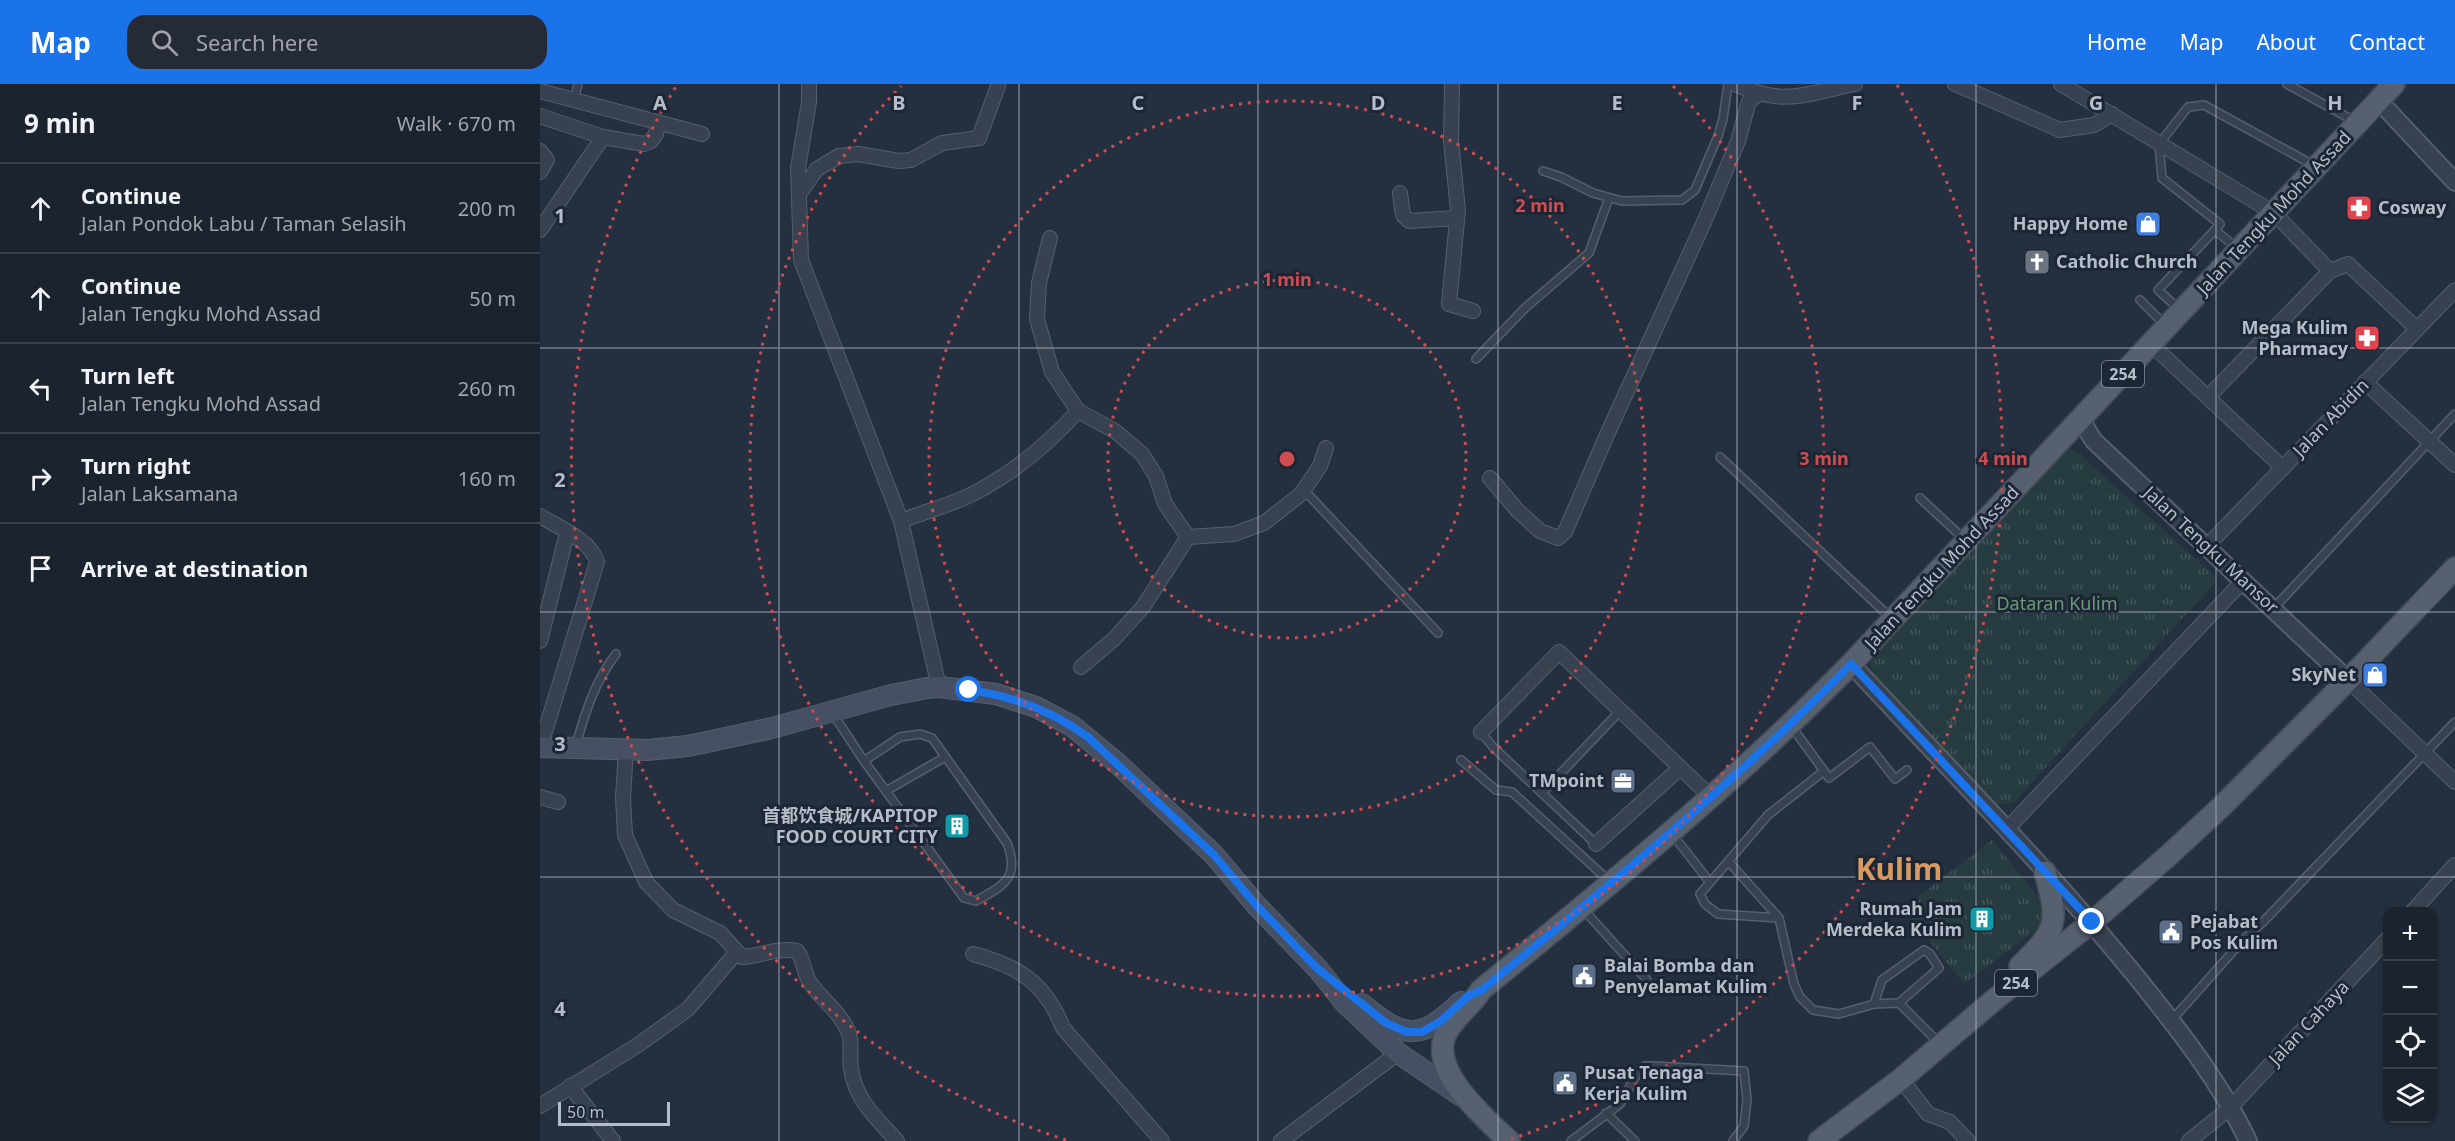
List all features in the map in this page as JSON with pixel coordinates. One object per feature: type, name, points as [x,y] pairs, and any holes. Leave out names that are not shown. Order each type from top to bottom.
[{"type":"main road","name":"Jalan Tengku Mohd Assad","points":[[1465,1098],[1443,1061],[1443,1042],[1447,1031],[1482,990],[1582,908],[1791,726],[2394,84]]},
{"type":"main road","name":"254","points":[[1819,1141],[1901,1079],[1940,1044],[2092,922],[2221,807],[2348,680],[2455,568]]},
{"type":"main road","points":[[540,747],[670,749],[723,740],[891,695],[939,687],[996,694],[1016,700],[1051,714],[1088,737],[1214,855],[1256,905],[1318,969],[1344,1002],[1398,1053],[1465,1098]]},
{"type":"main road","points":[[1994,1000],[2052,927],[2055,917],[2054,908],[2045,872]]},
{"type":"main road","name":"Jalan Tengku Mohd Assad","points":[[1318,969],[1386,1023],[1412,1033],[1431,1028],[1468,996],[1482,990]]},
{"type":"main road","name":"254","points":[[1465,1098],[1509,1141]]},
{"type":"street","points":[[809,84],[809,102],[798,168],[801,260],[901,521],[939,687]]},
{"type":"street","points":[[1452,84],[1451,141],[1458,210],[1449,304],[1473,310]]},
{"type":"street","points":[[1735,84],[1756,93],[1778,98],[1806,96],[1855,84]]},
{"type":"street","points":[[1955,84],[2060,130],[2094,125],[2112,114]]},
{"type":"street","points":[[2061,84],[2274,213],[2330,271]]},
{"type":"street","points":[[800,193],[818,169],[838,156],[858,154],[911,160],[942,143],[980,138],[989,105],[998,86]]},
{"type":"street","points":[[540,91],[702,134]]},
{"type":"street","points":[[1490,478],[1517,510],[1545,533],[1558,538],[1565,532],[1709,210],[1738,141],[1746,106],[1756,93]]},
{"type":"street","points":[[2379,101],[2455,182]]},
{"type":"street","points":[[540,116],[603,137],[644,144],[651,141],[656,134],[658,123]]},
{"type":"street","points":[[540,230],[603,137]]},
{"type":"street","points":[[540,172],[547,160],[541,152]]},
{"type":"street","points":[[1400,194],[1403,215],[1408,221],[1457,218]]},
{"type":"street","points":[[1050,238],[1039,283],[1037,320],[1052,372],[1078,411],[1115,431],[1142,454],[1156,476],[1165,504],[1188,537]]},
{"type":"street","points":[[2208,397],[2330,271],[2348,264],[2417,329]]},
{"type":"street","name":"Jalan Abidin","points":[[2207,546],[2455,290]]},
{"type":"street","points":[[2151,344],[2283,468]]},
{"type":"street","points":[[2365,382],[2455,465]]},
{"type":"street","points":[[901,521],[981,490],[1049,441],[1078,411]]},
{"type":"street","name":"Jalan Tengku Mansor","points":[[2084,416],[2084,425],[2094,441],[2348,680]]},
{"type":"street","points":[[1188,537],[1234,534],[1264,523],[1304,490],[1320,466],[1326,448]]},
{"type":"street","points":[[540,516],[587,546],[595,554],[597,562],[540,747]]},
{"type":"street","points":[[540,641],[543,615],[567,533]]},
{"type":"street","points":[[1081,667],[1114,639],[1143,607],[1188,537]]},
{"type":"street","points":[[2006,831],[2243,581]]},
{"type":"street","points":[[1481,732],[1559,652],[1711,797]]},
{"type":"street","points":[[1851,664],[2092,922],[2171,1021],[2230,1108],[2248,1141]]},
{"type":"street","points":[[2348,680],[2455,782]]},
{"type":"street","points":[[626,749],[623,798],[625,835],[646,882],[673,910],[720,933],[741,957],[753,957],[778,949],[797,951],[801,956],[810,984],[833,1006],[849,1033],[850,1066],[855,1086],[865,1107],[897,1141]]},
{"type":"street","points":[[1596,844],[1680,768]]},
{"type":"street","points":[[540,797],[558,802]]},
{"type":"street","points":[[2417,907],[2455,865]]},
{"type":"street","name":"Jalan Cahaya","points":[[2189,1141],[2230,1108],[2383,943]]},
{"type":"street","points":[[540,1106],[638,1045],[688,1009],[736,953]]},
{"type":"street","points":[[973,954],[1003,962],[1032,981],[1054,1006],[1063,1028],[1162,1141]]},
{"type":"street","points":[[1290,1138],[1398,1053]]},
{"type":"street","points":[[1901,1079],[1928,1114],[1950,1122],[1968,1141]]},
{"type":"street","points":[[570,1086],[613,1141]]},
{"type":"lane","points":[[574,100],[579,84]]},
{"type":"lane","points":[[1543,171],[1609,198],[1622,201],[1682,200],[1695,190],[1718,136],[1724,119],[1728,84]]},
{"type":"lane","points":[[2288,84],[2358,123]]},
{"type":"lane","points":[[2174,319],[2158,290],[2220,224],[2162,178],[2159,144],[2188,107],[2204,105],[2317,167]]},
{"type":"lane","points":[[1476,359],[1525,308],[1589,253],[1609,198]]},
{"type":"lane","points":[[2215,230],[2239,250]]},
{"type":"lane","points":[[2140,300],[2174,319]]},
{"type":"lane","points":[[2273,609],[2455,414]]},
{"type":"lane","points":[[1720,457],[1893,620]]},
{"type":"lane","points":[[1304,490],[1438,633]]},
{"type":"lane","points":[[1920,498],[1967,541]]},
{"type":"lane","points":[[575,748],[588,705],[606,667],[616,654]]},
{"type":"lane","points":[[1542,793],[1620,711]]},
{"type":"lane","points":[[831,712],[864,761],[964,898],[976,901],[994,891],[1010,876],[1014,860],[1007,843],[932,738],[920,734],[900,737],[864,761]]},
{"type":"lane","points":[[2171,1021],[2244,939],[2455,722]]},
{"type":"lane","points":[[1791,726],[1829,778],[1870,747],[1895,779],[1907,770]]},
{"type":"lane","points":[[1481,732],[1493,747],[1596,844]]},
{"type":"lane","points":[[886,791],[945,757]]},
{"type":"lane","points":[[1461,760],[1496,790],[1512,792],[1611,883]]},
{"type":"lane","points":[[1779,918],[1718,914],[1705,904],[1700,894],[1768,815],[1824,771]]},
{"type":"lane","points":[[1670,832],[1709,881]]},
{"type":"lane","points":[[1729,862],[1779,918],[1794,984],[1800,997],[1813,1010],[1839,1014],[1874,1004],[1899,1003],[1939,968],[1930,954],[1924,950],[1882,980],[1874,1004]]},
{"type":"lane","points":[[1582,908],[1647,980]]},
{"type":"lane","points":[[1899,1003],[1940,1044]]},
{"type":"lane","points":[[1571,1141],[1620,1104],[1631,1081],[1645,1066],[1744,1071],[1747,1100],[1744,1126],[1733,1141]]},
{"type":"lane","points":[[1606,1113],[1635,1141]]},
{"type":"green space","name":"Dataran Kulim","points":[[2062,448],[2076,451],[2214,575],[2215,583],[2013,803],[1997,805],[1987,802],[1874,677],[1870,664],[1873,653]]},
{"type":"green space","points":[[1992,840],[2039,898],[2043,911],[2039,928],[1964,984],[1903,908]]},
{"type":"place","name":"Cosway","points":[[2359,208]]},
{"type":"place","name":"Happy Home","points":[[2148,224]]},
{"type":"place","name":"Catholic Church","points":[[2037,262]]},
{"type":"place","name":"Mega Kulim Pharmacy","points":[[2367,338]]},
{"type":"place","name":"SkyNet","points":[[2375,675]]},
{"type":"place","name":"TMpoint","points":[[1623,781]]},
{"type":"place","name":"首都饮食城/KAPITOP FOOD COURT CITY","points":[[957,826]]},
{"type":"place","name":"Rumah Jam Merdeka Kulim","points":[[1982,919]]},
{"type":"place","name":"Pejabat Pos Kulim","points":[[2171,932]]},
{"type":"place","name":"Balai Bomba dan Penyelamat Kulim","points":[[1584,976]]},
{"type":"place","name":"Pusat Tenaga Kerja Kulim","points":[[1565,1083]]},
{"type":"district","name":"Kulim","points":[[1899,870]]},
{"type":"route","points":[[969,690],[996,694],[1036,707],[1088,737],[1214,855],[1256,905],[1318,969],[1386,1023],[1407,1032],[1422,1032],[1441,1021],[1468,996],[1482,990],[1582,908],[1791,726],[1851,664],[2092,922]]}]
